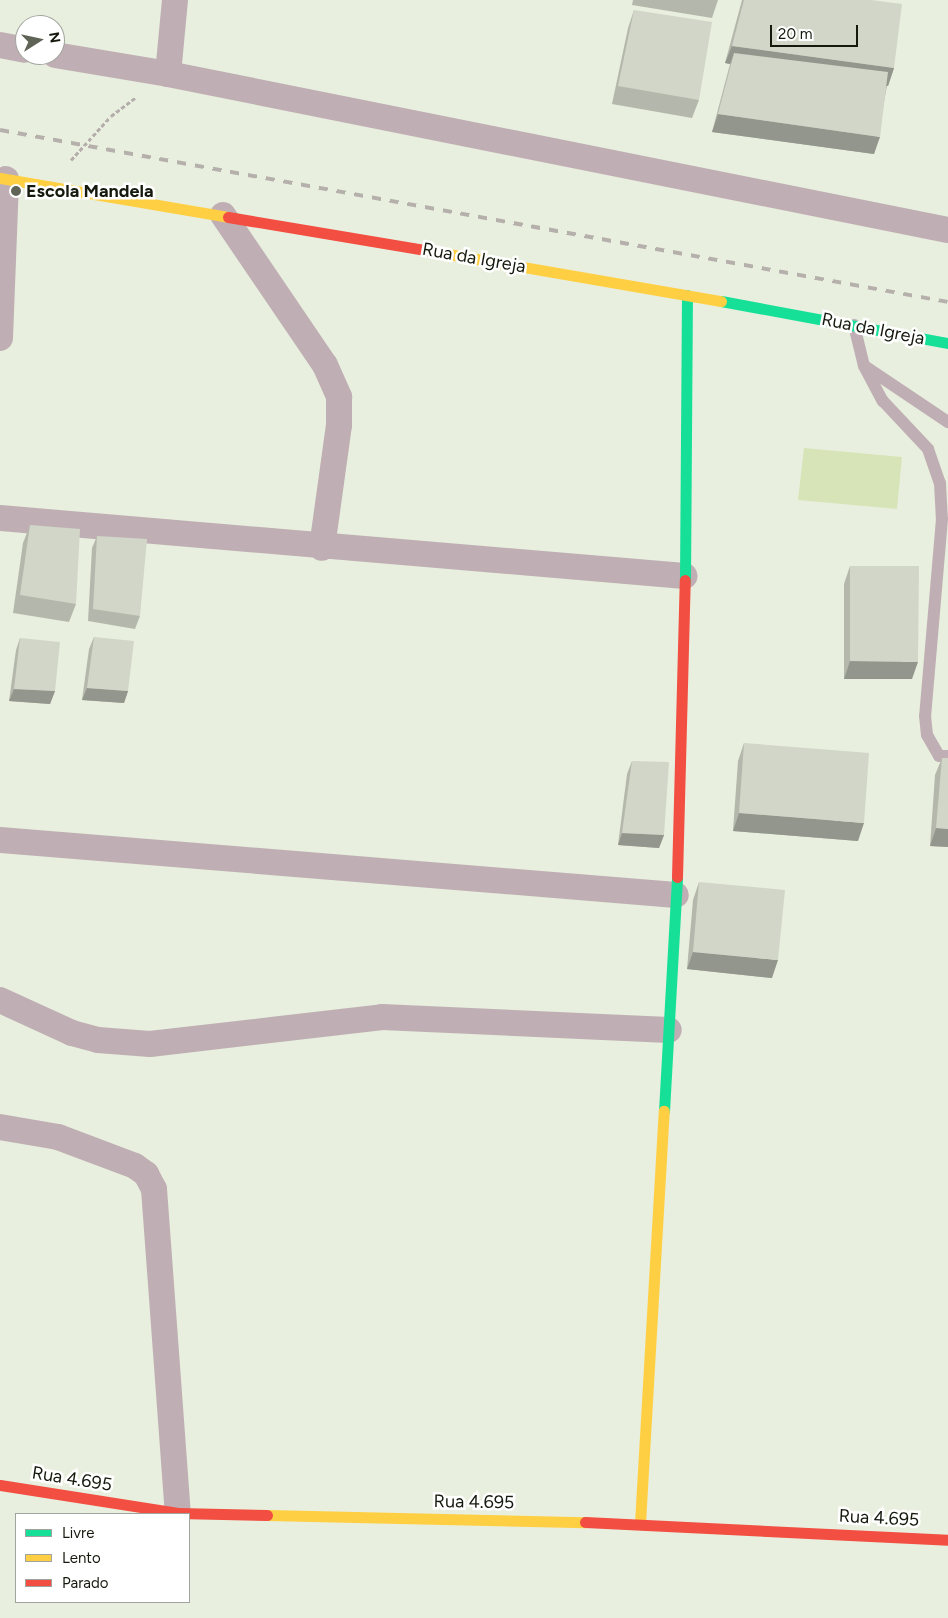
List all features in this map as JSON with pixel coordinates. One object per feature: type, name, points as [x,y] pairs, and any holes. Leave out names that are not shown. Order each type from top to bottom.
[{"type":"street","points":[[168,74],[175,0]]},
{"type":"street","points":[[0,46],[15,48]]},
{"type":"street","points":[[65,57],[168,74],[948,230]]},
{"type":"street","points":[[0,338],[3,178]]},
{"type":"street","name":"Rua da Igreja","points":[[3,178],[687,295],[948,343]]},
{"type":"street","points":[[222,215],[325,365],[339,397],[339,425],[322,548]]},
{"type":"street","points":[[640,1523],[676,895],[685,576],[687,295]]},
{"type":"street","points":[[0,518],[322,548],[685,576]]},
{"type":"street","points":[[0,840],[676,895]]},
{"type":"street","points":[[0,1000],[72,1033],[98,1040],[150,1044],[382,1016],[669,1030]]},
{"type":"street","points":[[0,1127],[58,1136],[135,1166],[146,1174],[154,1189],[178,1513]]},
{"type":"street","name":"Rua 4.695","points":[[0,1485],[178,1513]]},
{"type":"street","name":"Rua 4.695","points":[[190,1513],[640,1523],[948,1540]]},
{"type":"lane","points":[[854,326],[864,366],[883,401],[928,449],[940,483],[945,516],[925,716],[927,736],[939,756],[948,756]]},
{"type":"lane","points":[[864,366],[948,422]]},
{"type":"path","points":[[69,162],[111,116],[168,74]]},
{"type":"green space","points":[[804,448],[902,457],[897,509],[798,500]]},
{"type":"building","points":[[744,0],[871,0],[902,4],[894,68],[732,46]]},
{"type":"building","points":[[634,10],[712,22],[699,100],[618,86]]},
{"type":"building","points":[[734,53],[888,72],[880,137],[718,114]]},
{"type":"building","points":[[30,525],[80,529],[76,604],[20,595]]},
{"type":"building","points":[[97,536],[147,539],[140,616],[93,609]]},
{"type":"building","points":[[850,566],[919,566],[918,662],[850,661]]},
{"type":"building","points":[[94,637],[134,641],[128,691],[87,688]]},
{"type":"building","points":[[20,638],[60,642],[55,691],[14,689]]},
{"type":"building","points":[[744,743],[869,753],[864,823],[739,813]]},
{"type":"building","points":[[942,758],[948,758],[948,829],[936,828]]},
{"type":"building","points":[[632,761],[669,762],[664,835],[622,833]]},
{"type":"building","points":[[699,882],[785,890],[778,960],[693,952]]},
{"type":"railway","points":[[0,130],[948,302]]},
{"type":"traffic: fast","points":[[685,580],[687,295]]},
{"type":"traffic: fast","points":[[721,301],[948,343]]},
{"type":"traffic: fast","points":[[664,1111],[677,877]]},
{"type":"traffic: slow","points":[[0,178],[228,217]]},
{"type":"traffic: slow","points":[[448,254],[721,301]]},
{"type":"traffic: slow","points":[[640,1523],[664,1111]]},
{"type":"traffic: slow","points":[[267,1515],[585,1522]]},
{"type":"traffic: jam","points":[[228,217],[448,254]]},
{"type":"traffic: jam","points":[[677,877],[685,580]]},
{"type":"traffic: jam","points":[[0,1485],[178,1513]]},
{"type":"traffic: jam","points":[[190,1513],[267,1515]]},
{"type":"traffic: jam","points":[[585,1522],[948,1540]]},
{"type":"place","name":"Escola Mandela","points":[[16,191]]}]
